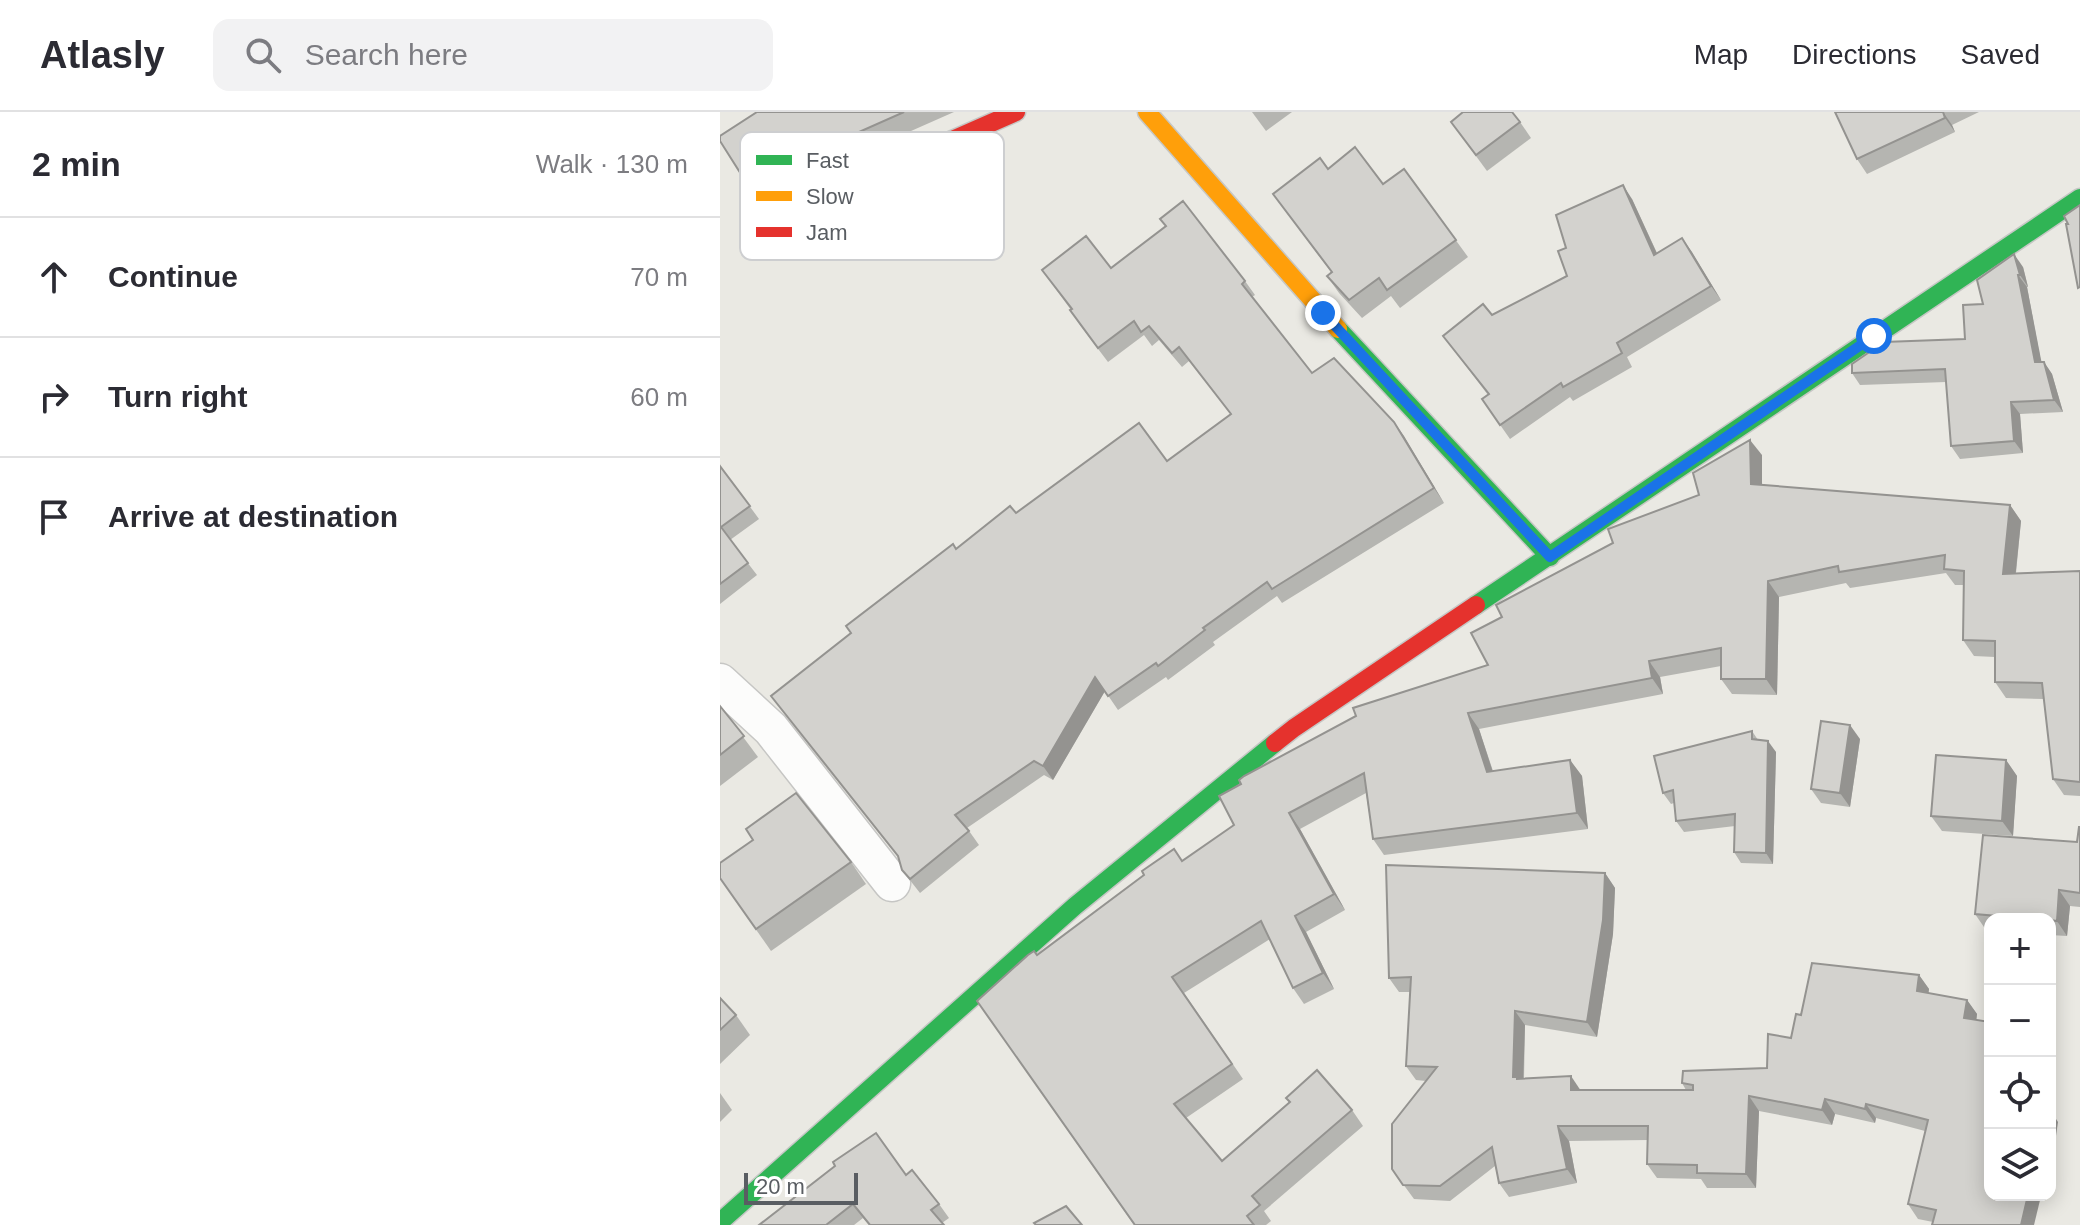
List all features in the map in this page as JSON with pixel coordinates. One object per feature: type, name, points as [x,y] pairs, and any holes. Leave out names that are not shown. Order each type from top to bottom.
[{"type":"main road","points":[[971,132],[1016,112]]},
{"type":"main road","points":[[1147,112],[1323,313],[1550,557]]},
{"type":"main road","points":[[720,1222],[1075,906],[1294,728],[2080,198]]},
{"type":"street","points":[[720,682],[771,729],[892,883]]},
{"type":"building","points":[[757,112],[904,112],[859,132],[740,132],[740,173],[720,141],[720,136]]},
{"type":"building","points":[[1463,112],[1512,112],[1520,122],[1476,155],[1451,122]]},
{"type":"building","points":[[1835,112],[1943,112],[1945,118],[1857,159]]},
{"type":"building","points":[[1355,147],[1383,184],[1404,169],[1456,240],[1387,290],[1379,278],[1349,300],[1327,276],[1332,272],[1273,194],[1320,158],[1328,169]]},
{"type":"building","points":[[1623,185],[1654,255],[1682,238],[1711,286],[1617,343],[1622,353],[1563,387],[1561,383],[1500,425],[1482,399],[1489,394],[1443,336],[1483,304],[1492,315],[1567,276],[1558,251],[1566,248],[1556,215]]},
{"type":"building","points":[[1183,201],[1245,281],[1242,284],[1312,373],[1334,358],[1394,422],[1434,488],[1272,589],[1267,582],[1203,628],[1205,630],[1158,666],[1156,663],[1108,696],[1095,677],[1043,766],[1034,761],[955,815],[969,831],[910,879],[902,870],[898,856],[771,696],[851,633],[846,626],[953,544],[956,549],[1010,506],[1016,513],[1139,423],[1167,461],[1231,414],[1179,347],[1172,353],[1149,326],[1141,332],[1134,321],[1098,348],[1042,270],[1086,236],[1111,268],[1166,226],[1160,219]]},
{"type":"building","points":[[2080,205],[2080,287],[2078,288],[2064,216]]},
{"type":"building","points":[[2014,254],[2035,362],[2044,362],[2054,400],[2011,402],[2014,441],[1951,446],[1945,369],[1852,373],[1852,364],[1884,342],[1965,339],[1963,305],[1983,304],[1977,280]]},
{"type":"building","points":[[1750,440],[1751,484],[2010,505],[2003,574],[2080,571],[2080,782],[2053,779],[2042,683],[1995,682],[1995,641],[1963,640],[1964,571],[1944,569],[1945,555],[1839,572],[1838,566],[1768,581],[1766,679],[1721,679],[1721,648],[1649,661],[1652,678],[1468,713],[1487,772],[1570,760],[1577,813],[1373,839],[1364,773],[1289,813],[1334,894],[1295,916],[1323,973],[1293,988],[1261,921],[1172,977],[1232,1064],[1174,1104],[1222,1161],[1290,1102],[1286,1098],[1317,1070],[1352,1110],[1252,1196],[1260,1205],[1247,1216],[1254,1225],[1135,1225],[977,1001],[1028,955],[1034,951],[1037,955],[1174,849],[1182,861],[1234,825],[1219,796],[1241,784],[1239,780],[1244,776],[1356,716],[1353,708],[1488,665],[1471,633],[1502,617],[1496,605],[1613,543],[1608,529],[1699,495],[1693,473]]},
{"type":"building","points":[[720,466],[750,506],[721,527],[748,563],[720,584]]},
{"type":"building","points":[[720,706],[744,736],[720,755]]},
{"type":"building","points":[[1821,721],[1850,725],[1840,793],[1811,789]]},
{"type":"building","points":[[1752,731],[1752,739],[1768,741],[1766,853],[1734,852],[1735,814],[1676,821],[1673,790],[1663,793],[1654,756]]},
{"type":"building","points":[[1936,755],[2006,760],[2002,821],[1931,816]]},
{"type":"building","points":[[796,793],[851,862],[756,929],[720,878],[720,863],[753,840],[746,829]]},
{"type":"building","points":[[2080,827],[2080,893],[2059,890],[2057,921],[2056,913],[1975,914],[1983,835],[2077,842]]},
{"type":"building","points":[[1386,865],[1605,873],[1603,920],[1587,1022],[1515,1011],[1513,1077],[1571,1076],[1571,1090],[1693,1090],[1693,1085],[1682,1083],[1683,1071],[1767,1068],[1768,1034],[1791,1038],[1796,1014],[1801,1015],[1812,963],[1919,975],[1917,991],[1967,1000],[1964,1018],[1984,1021],[1984,1201],[2027,1201],[2021,1225],[1932,1225],[1936,1210],[1908,1204],[1928,1120],[1866,1104],[1865,1109],[1825,1099],[1822,1110],[1749,1096],[1746,1174],[1697,1173],[1697,1165],[1647,1164],[1648,1126],[1558,1126],[1567,1169],[1499,1183],[1492,1147],[1440,1186],[1403,1185],[1392,1169],[1392,1124],[1437,1067],[1406,1066],[1411,977],[1389,978]]},
{"type":"building","points":[[720,998],[736,1015],[720,1030]]},
{"type":"building","points":[[876,1133],[906,1175],[912,1170],[939,1204],[931,1210],[944,1225],[870,1225],[853,1204],[826,1225],[759,1225],[835,1166],[833,1162]]},
{"type":"building","points":[[1066,1206],[1082,1225],[1034,1223]]},
{"type":"traffic: fast","points":[[1476,605],[2080,198]]},
{"type":"traffic: fast","points":[[1338,329],[1550,557]]},
{"type":"traffic: fast","points":[[720,1222],[1075,906],[1275,743]]},
{"type":"traffic: slow","points":[[1147,112],[1338,329]]},
{"type":"traffic: jam","points":[[971,132],[1016,112]]},
{"type":"traffic: jam","points":[[1275,743],[1476,605]]},
{"type":"route","points":[[1323,313],[1550,557],[1874,336]]}]
